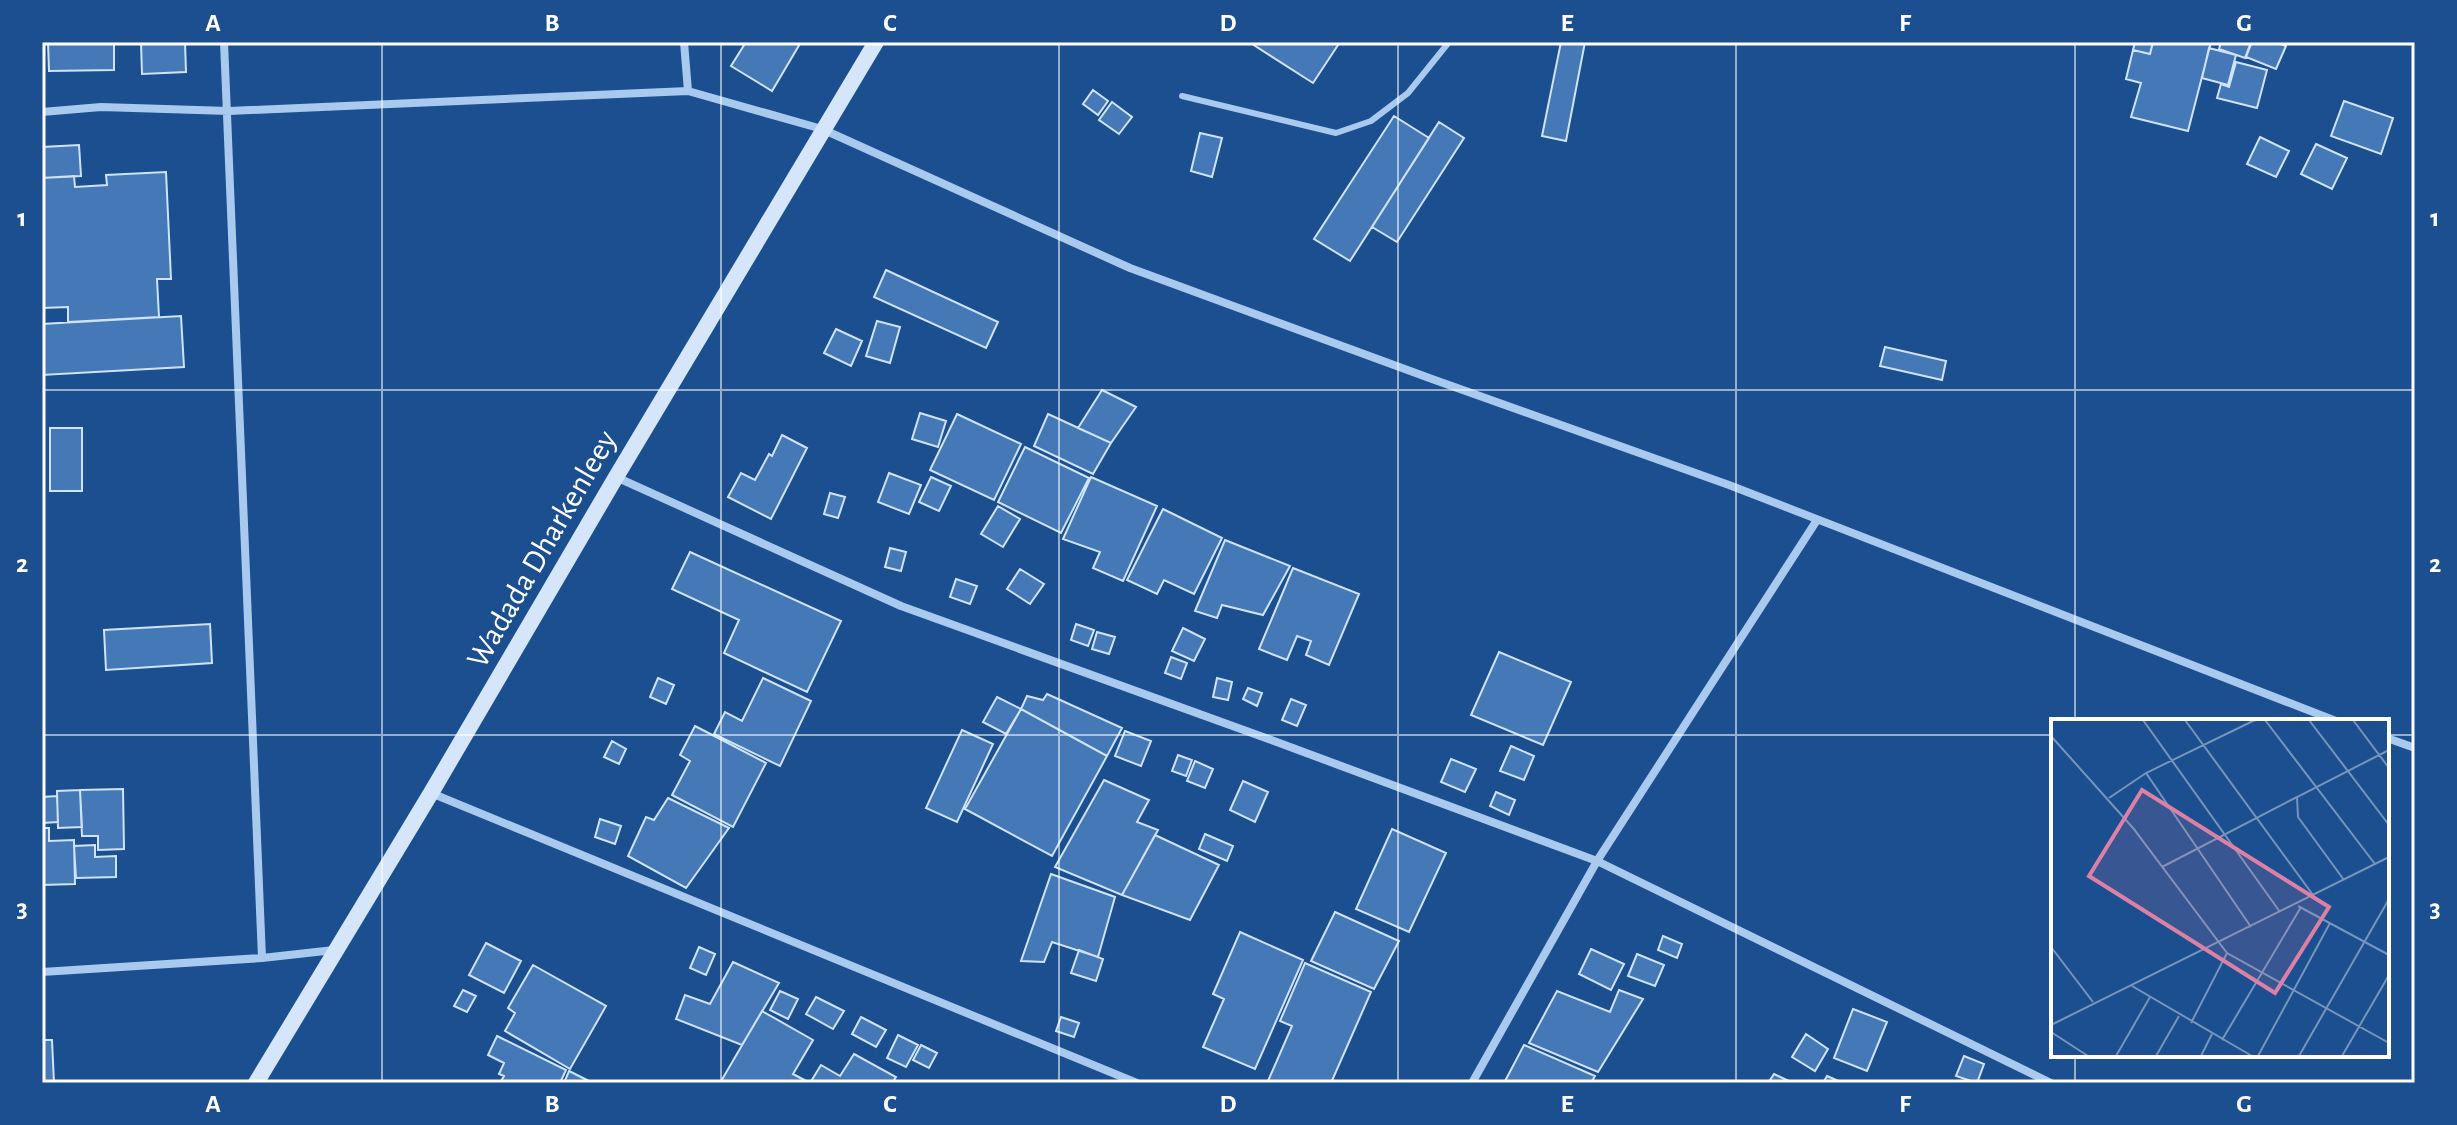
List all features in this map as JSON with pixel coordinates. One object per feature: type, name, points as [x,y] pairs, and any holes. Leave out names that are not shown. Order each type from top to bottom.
[{"type":"main road","name":"Wadada Dharkenleey","points":[[256,1083],[876,42]]},
{"type":"street","points":[[224,42],[262,958]]},
{"type":"street","points":[[684,42],[688,91]]},
{"type":"street","points":[[42,112],[101,107],[229,111],[688,91],[822,129],[1130,268],[1729,485],[2331,719]]},
{"type":"street","points":[[616,477],[901,606],[1597,861],[2051,1083]]},
{"type":"street","points":[[1472,1083],[1597,861],[1817,520]]},
{"type":"street","points":[[2389,739],[2415,748]]},
{"type":"street","points":[[431,793],[1137,1083]]},
{"type":"street","points":[[42,972],[262,958],[335,950]]},
{"type":"lane","points":[[1182,96],[1336,133],[1371,121],[1408,93],[1449,42]]},
{"type":"building","points":[[48,42],[114,42],[114,70],[49,71]]},
{"type":"building","points":[[141,42],[185,42],[186,72],[142,74]]},
{"type":"building","points":[[746,42],[801,42],[772,91],[731,66]]},
{"type":"building","points":[[1249,42],[1340,42],[1313,83]]},
{"type":"building","points":[[1561,42],[1585,42],[1566,141],[1542,136]]},
{"type":"building","points":[[2135,42],[2153,42],[2150,54],[2133,50]]},
{"type":"building","points":[[2153,42],[2211,42],[2188,131],[2131,117],[2141,83],[2126,79],[2133,50],[2150,54]]},
{"type":"building","points":[[2221,42],[2251,42],[2245,58],[2219,49]]},
{"type":"building","points":[[2252,42],[2276,42],[2286,46],[2276,69],[2246,57]]},
{"type":"building","points":[[2209,48],[2236,55],[2228,85],[2202,78]]},
{"type":"building","points":[[2236,62],[2267,70],[2257,108],[2217,98],[2221,84],[2229,87]]},
{"type":"building","points":[[1093,90],[1108,101],[1098,115],[1083,104]]},
{"type":"building","points":[[2344,101],[2393,118],[2381,154],[2331,136]]},
{"type":"building","points":[[1112,102],[1132,117],[1119,134],[1099,120]]},
{"type":"building","points":[[1394,116],[1429,138],[1350,261],[1314,239]]},
{"type":"building","points":[[1439,122],[1464,138],[1397,242],[1372,227]]},
{"type":"building","points":[[1200,133],[1222,138],[1212,177],[1191,171]]},
{"type":"building","points":[[2260,137],[2289,151],[2276,177],[2247,164]]},
{"type":"building","points":[[2316,144],[2347,158],[2332,189],[2301,174]]},
{"type":"building","points":[[79,145],[81,176],[42,178],[42,147]]},
{"type":"building","points":[[166,172],[171,279],[157,279],[159,317],[68,322],[68,307],[42,308],[42,178],[74,176],[75,187],[107,185],[106,175]]},
{"type":"building","points":[[886,270],[998,322],[986,348],[874,297]]},
{"type":"building","points":[[181,316],[184,367],[42,375],[42,324]]},
{"type":"building","points":[[877,321],[900,327],[890,363],[866,356]]},
{"type":"building","points":[[836,329],[862,341],[851,366],[824,353]]},
{"type":"building","points":[[1885,347],[1946,361],[1942,380],[1880,366]]},
{"type":"building","points":[[1102,390],[1136,407],[1111,443],[1078,428]]},
{"type":"building","points":[[920,413],[946,421],[938,447],[912,439]]},
{"type":"building","points":[[957,414],[1021,444],[994,500],[930,470]]},
{"type":"building","points":[[1048,414],[1111,443],[1093,474],[1034,446]]},
{"type":"building","points":[[50,428],[82,428],[82,491],[50,491]]},
{"type":"building","points":[[782,435],[807,448],[771,519],[728,497],[741,473],[755,480]]},
{"type":"building","points":[[1025,447],[1089,478],[1061,533],[998,502]]},
{"type":"building","points":[[889,473],[921,485],[909,514],[878,502]]},
{"type":"building","points":[[931,477],[951,486],[939,511],[919,502]]},
{"type":"building","points":[[1091,477],[1157,506],[1123,581],[1093,568],[1100,552],[1063,539]]},
{"type":"building","points":[[830,493],[845,497],[838,518],[824,514]]},
{"type":"building","points":[[998,506],[1020,519],[1003,547],[981,534]]},
{"type":"building","points":[[1163,509],[1222,538],[1194,594],[1164,580],[1157,594],[1127,580]]},
{"type":"building","points":[[1225,540],[1290,566],[1263,615],[1222,605],[1217,618],[1195,611]]},
{"type":"building","points":[[890,548],[906,552],[901,571],[885,567]]},
{"type":"building","points":[[690,552],[841,621],[807,692],[724,653],[739,620],[672,589]]},
{"type":"building","points":[[1293,568],[1359,594],[1329,665],[1306,655],[1311,641],[1297,636],[1287,660],[1259,649]]},
{"type":"building","points":[[1020,569],[1044,584],[1030,604],[1007,589]]},
{"type":"building","points":[[956,579],[977,586],[970,604],[950,597]]},
{"type":"building","points":[[210,624],[212,663],[106,670],[104,630]]},
{"type":"building","points":[[1076,624],[1094,630],[1088,646],[1071,640]]},
{"type":"building","points":[[1183,628],[1205,639],[1194,661],[1172,651]]},
{"type":"building","points":[[1097,632],[1115,637],[1109,654],[1092,649]]},
{"type":"building","points":[[1499,652],[1571,682],[1543,745],[1471,715]]},
{"type":"building","points":[[1171,657],[1187,663],[1181,679],[1165,673]]},
{"type":"building","points":[[658,678],[674,685],[666,704],[650,697]]},
{"type":"building","points":[[763,678],[811,701],[780,766],[714,734],[725,712],[742,721]]},
{"type":"building","points":[[1217,678],[1232,682],[1228,700],[1213,697]]},
{"type":"building","points":[[1248,688],[1262,693],[1257,706],[1243,699]]},
{"type":"building","points":[[1047,694],[1122,728],[1107,756],[1021,709],[1027,696],[1043,700]]},
{"type":"building","points":[[997,697],[1021,709],[1006,734],[983,722]]},
{"type":"building","points":[[1291,699],[1306,705],[1297,726],[1282,720]]},
{"type":"building","points":[[1021,709],[1107,756],[1052,856],[965,809]]},
{"type":"building","points":[[695,726],[766,763],[733,827],[672,795],[690,761],[680,755]]},
{"type":"building","points":[[962,730],[993,744],[957,822],[926,808]]},
{"type":"building","points":[[1125,731],[1151,741],[1141,766],[1115,756]]},
{"type":"building","points":[[612,741],[626,749],[619,764],[604,757]]},
{"type":"building","points":[[1511,746],[1534,756],[1524,780],[1500,771]]},
{"type":"building","points":[[1178,755],[1192,760],[1186,776],[1172,771]]},
{"type":"building","points":[[1451,759],[1476,769],[1465,792],[1441,782]]},
{"type":"building","points":[[1195,761],[1213,769],[1205,788],[1187,781]]},
{"type":"building","points":[[1104,780],[1149,800],[1137,822],[1158,830],[1122,895],[1055,867]]},
{"type":"building","points":[[1243,781],[1268,792],[1255,822],[1230,810]]},
{"type":"building","points":[[123,789],[124,849],[98,850],[98,836],[82,836],[80,790]]},
{"type":"building","points":[[80,790],[82,827],[58,828],[57,791]]},
{"type":"building","points":[[1496,792],[1515,800],[1509,815],[1490,806]]},
{"type":"building","points":[[57,796],[58,822],[42,823],[42,797]]},
{"type":"building","points":[[668,798],[729,828],[686,888],[628,856],[646,817],[654,820]]},
{"type":"building","points":[[600,819],[621,826],[615,844],[595,837]]},
{"type":"building","points":[[42,828],[49,828],[49,841],[74,840],[75,884],[42,885]]},
{"type":"building","points":[[1392,829],[1446,853],[1409,932],[1356,909]]},
{"type":"building","points":[[1205,834],[1233,846],[1227,861],[1199,849]]},
{"type":"building","points":[[1155,835],[1219,865],[1190,920],[1122,895]]},
{"type":"building","points":[[95,845],[95,857],[116,856],[116,877],[76,878],[74,846]]},
{"type":"building","points":[[1051,874],[1115,897],[1098,957],[1052,942],[1044,962],[1021,961]]},
{"type":"building","points":[[1335,912],[1399,941],[1374,989],[1311,961]]},
{"type":"building","points":[[1240,932],[1303,960],[1255,1069],[1203,1047],[1224,999],[1213,994]]},
{"type":"building","points":[[1663,936],[1682,944],[1677,958],[1658,950]]},
{"type":"building","points":[[486,943],[521,961],[504,993],[469,975]]},
{"type":"building","points":[[699,947],[715,954],[706,975],[690,968]]},
{"type":"building","points":[[1591,949],[1624,964],[1611,990],[1579,974]]},
{"type":"building","points":[[1079,950],[1103,959],[1096,981],[1071,973]]},
{"type":"building","points":[[1637,954],[1664,965],[1655,986],[1628,976]]},
{"type":"building","points":[[733,962],[779,983],[742,1045],[676,1019],[685,995],[710,1004]]},
{"type":"building","points":[[1305,963],[1371,992],[1331,1083],[1273,1083],[1268,1081],[1292,1026],[1280,1021]]},
{"type":"building","points":[[533,965],[606,1006],[570,1069],[505,1031],[515,1013],[508,1008]]},
{"type":"building","points":[[463,990],[476,996],[467,1012],[454,1006]]},
{"type":"building","points":[[1619,990],[1643,999],[1598,1072],[1529,1043],[1557,991],[1610,1012]]},
{"type":"building","points":[[780,991],[798,999],[788,1019],[770,1010]]},
{"type":"building","points":[[816,997],[844,1011],[833,1029],[806,1014]]},
{"type":"building","points":[[1853,1009],[1887,1022],[1867,1071],[1834,1058]]},
{"type":"building","points":[[762,1011],[813,1040],[793,1074],[810,1083],[720,1083]]},
{"type":"building","points":[[861,1017],[886,1030],[876,1047],[852,1034]]},
{"type":"building","points":[[1061,1017],[1079,1023],[1074,1037],[1056,1031]]},
{"type":"building","points":[[1806,1034],[1828,1049],[1815,1071],[1792,1057]]},
{"type":"building","points":[[898,1035],[918,1045],[906,1067],[887,1058]]},
{"type":"building","points":[[497,1036],[566,1070],[560,1083],[500,1083],[504,1076],[499,1074],[504,1063],[488,1055]]},
{"type":"building","points":[[42,1040],[52,1040],[54,1083],[42,1083]]},
{"type":"building","points":[[921,1045],[937,1053],[929,1068],[913,1060]]},
{"type":"building","points":[[1524,1045],[1595,1076],[1591,1083],[1504,1083]]},
{"type":"building","points":[[854,1054],[896,1077],[892,1083],[810,1083],[821,1065],[840,1076]]},
{"type":"building","points":[[1964,1056],[1984,1064],[1977,1083],[1956,1076]]},
{"type":"building","points":[[569,1071],[593,1083],[564,1083]]},
{"type":"building","points":[[1774,1074],[1793,1083],[1768,1083]]},
{"type":"building","points":[[1827,1076],[1843,1083],[1823,1083]]}]
